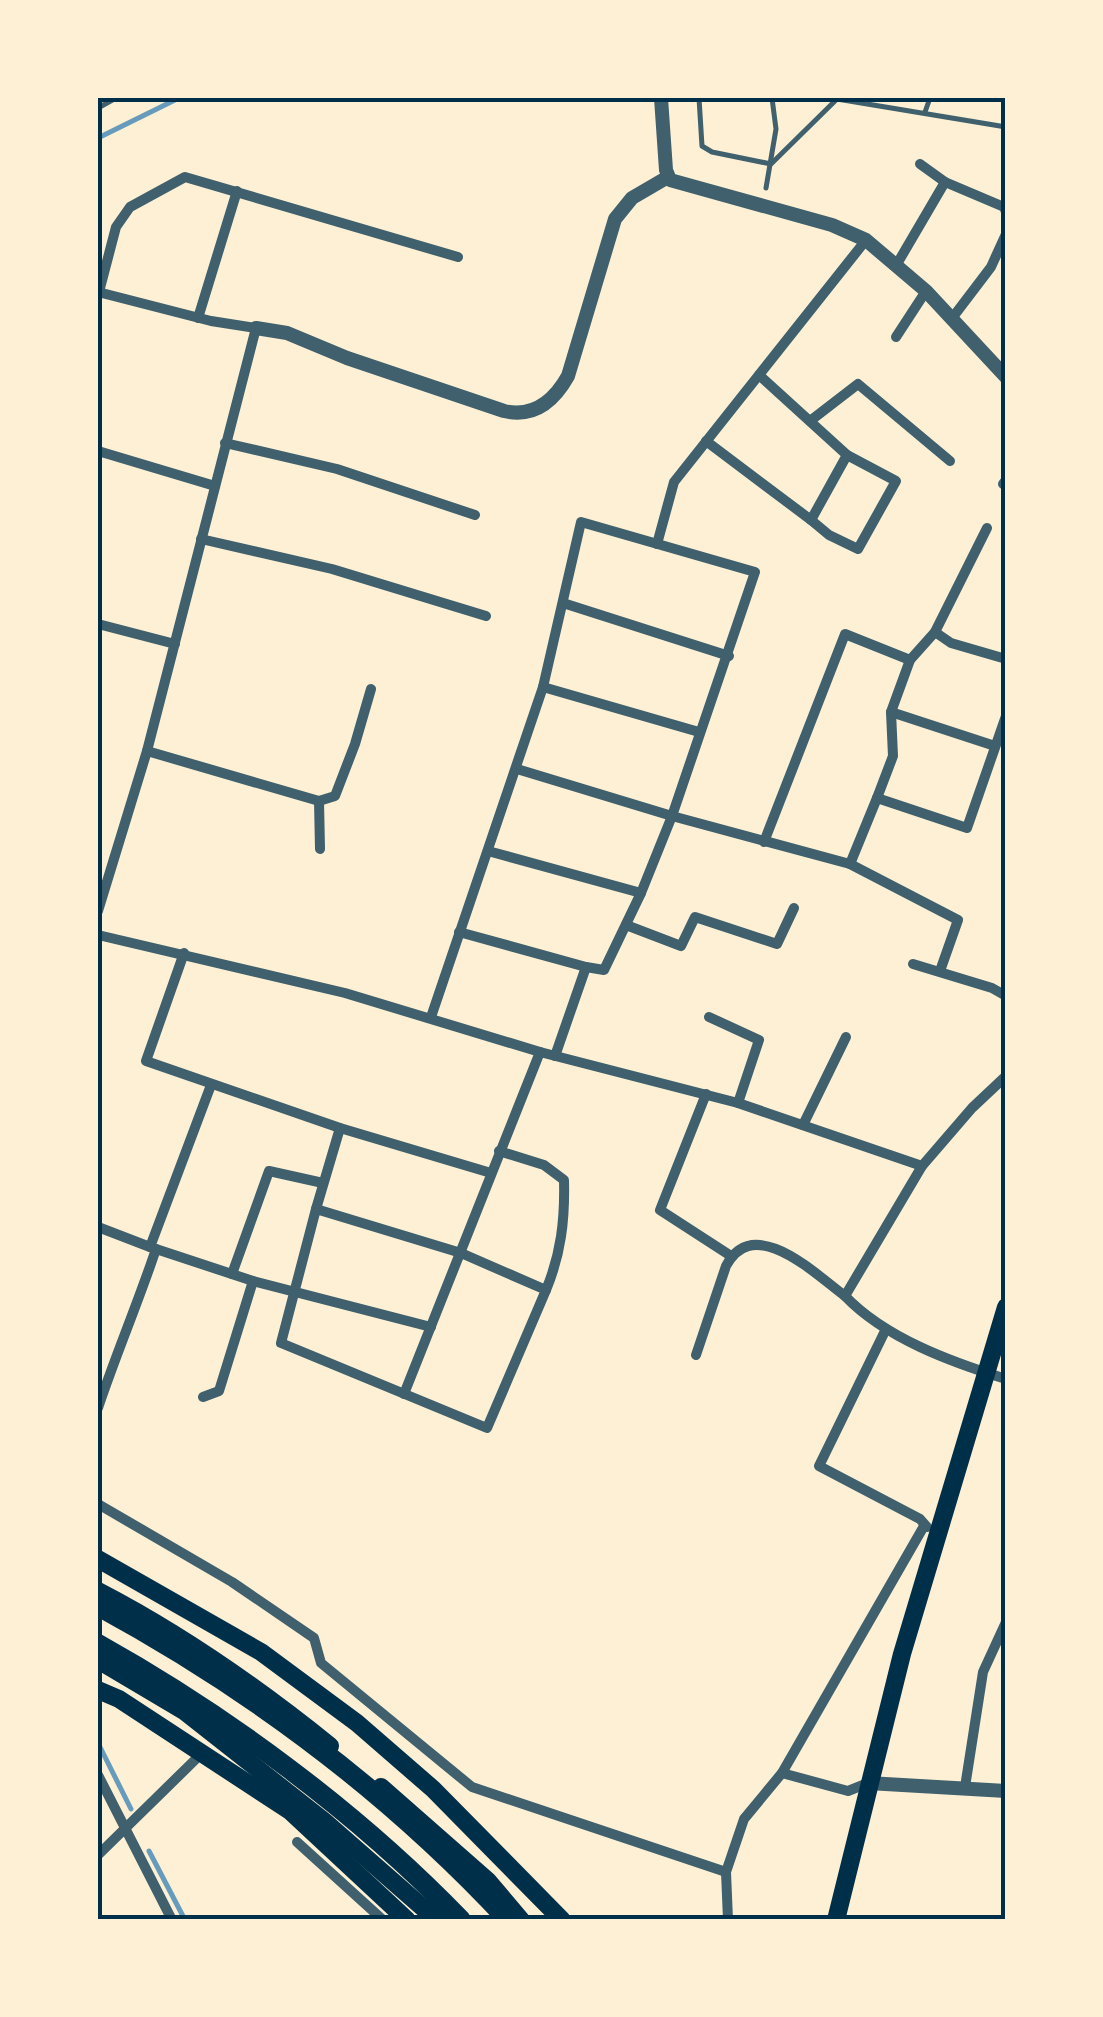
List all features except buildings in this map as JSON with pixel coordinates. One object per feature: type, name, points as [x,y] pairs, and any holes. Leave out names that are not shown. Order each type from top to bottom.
[{"type":"highway","points":[[98,1606],[235,1688],[324,1753],[412,1827],[508,1920]]},
{"type":"highway","points":[[98,1644],[173,1689],[272,1757],[362,1830],[461,1920]]},
{"type":"main road","points":[[836,1920],[931,1528],[1006,1307]]},
{"type":"main road","points":[[98,1558],[262,1652],[357,1723],[434,1789],[562,1920]]},
{"type":"main road","points":[[98,1592],[149,1618],[265,1694],[400,1802],[488,1881],[520,1920]]},
{"type":"main road","points":[[98,1660],[184,1711],[324,1821],[437,1920]]},
{"type":"main road","points":[[98,1670],[184,1711]]},
{"type":"main road","points":[[98,1690],[119,1699],[290,1812],[407,1920]]},
{"type":"street","points":[[662,98],[668,177]]},
{"type":"street","points":[[920,164],[945,182],[1004,207],[1006,212]]},
{"type":"street","points":[[458,257],[186,177],[130,207],[116,227],[98,292],[198,318],[288,332],[348,358],[520,413],[536,409],[556,395],[568,376],[615,219],[632,198],[668,177]]},
{"type":"street","points":[[668,177],[687,187],[832,225],[866,240],[953,317],[1006,378]]},
{"type":"street","points":[[897,264],[945,182]]},
{"type":"street","points":[[198,318],[237,191]]},
{"type":"street","points":[[953,317],[991,268],[1006,234]]},
{"type":"street","points":[[656,544],[674,482],[866,240]]},
{"type":"street","points":[[896,336],[926,291]]},
{"type":"street","points":[[98,911],[147,751],[256,328]]},
{"type":"street","points":[[706,442],[829,534],[858,549],[896,482],[847,455],[758,375]]},
{"type":"street","points":[[810,421],[858,384],[950,461]]},
{"type":"street","points":[[225,443],[337,469],[475,515]]},
{"type":"street","points":[[98,452],[215,486]]},
{"type":"street","points":[[811,520],[847,455]]},
{"type":"street","points":[[431,1017],[459,932],[517,769],[543,687],[581,522],[755,572],[672,816],[604,970],[459,932]]},
{"type":"street","points":[[850,864],[893,756],[891,712],[910,660],[935,632],[987,528]]},
{"type":"street","points":[[201,539],[332,569],[486,616]]},
{"type":"street","points":[[563,603],[729,656]]},
{"type":"street","points":[[98,624],[175,644]]},
{"type":"street","points":[[935,632],[952,643],[1006,659]]},
{"type":"street","points":[[764,842],[845,634],[910,660]]},
{"type":"street","points":[[543,687],[699,732]]},
{"type":"street","points":[[147,751],[320,801],[336,796],[371,690]]},
{"type":"street","points":[[891,712],[995,746]]},
{"type":"street","points":[[877,798],[967,828],[1006,716]]},
{"type":"street","points":[[517,769],[850,864],[958,920],[940,971]]},
{"type":"street","points":[[320,801],[320,849]]},
{"type":"street","points":[[488,851],[641,893]]},
{"type":"street","points":[[626,925],[680,946],[696,917],[777,944],[794,908]]},
{"type":"street","points":[[98,935],[184,952],[431,1017],[540,1052],[706,1094],[922,1166]]},
{"type":"street","points":[[184,952],[146,1061],[340,1128],[491,1173]]},
{"type":"street","points":[[913,964],[992,988],[1006,996]]},
{"type":"street","points":[[556,1056],[586,967]]},
{"type":"street","points":[[709,1017],[759,1040],[738,1103]]},
{"type":"street","points":[[803,1125],[846,1037]]},
{"type":"street","points":[[404,1394],[540,1052]]},
{"type":"street","points":[[845,1296],[922,1166],[972,1108],[1006,1076]]},
{"type":"street","points":[[98,1408],[117,1350],[132,1322],[153,1248],[212,1085]]},
{"type":"street","points":[[706,1094],[660,1210],[731,1256]]},
{"type":"street","points":[[340,1128],[281,1343],[487,1428],[558,1262],[563,1233],[564,1180],[544,1165],[499,1150]]},
{"type":"street","points":[[232,1274],[269,1171],[324,1183]]},
{"type":"street","points":[[316,1210],[461,1253],[546,1290]]},
{"type":"street","points":[[98,1227],[253,1281],[431,1327]]},
{"type":"street","points":[[696,1354],[731,1256],[754,1245],[775,1246],[886,1329],[986,1374],[1006,1379]]},
{"type":"street","points":[[203,1397],[220,1391],[253,1281]]},
{"type":"street","points":[[728,1920],[726,1872],[744,1819],[782,1773],[931,1528],[819,1466],[886,1329]]},
{"type":"street","points":[[98,1504],[232,1582],[314,1638],[321,1663],[472,1786],[726,1872]]},
{"type":"street","points":[[964,1787],[983,1672],[1006,1622]]},
{"type":"street","points":[[98,1855],[200,1755]]},
{"type":"street","points":[[782,1773],[848,1792],[868,1783],[1006,1791]]},
{"type":"street","points":[[98,1774],[172,1920]]},
{"type":"street","points":[[297,1842],[382,1920]]},
{"type":"street","points":[[719,1920],[727,1890]]},
{"type":"lane","points":[[98,108],[116,98]]},
{"type":"lane","points":[[698,98],[702,146],[712,152],[770,164]]},
{"type":"lane","points":[[766,188],[776,129],[772,98]]},
{"type":"lane","points":[[770,164],[837,98],[1006,127]]},
{"type":"lane","points":[[925,112],[930,98]]},
{"type":"waterway","points":[[98,138],[179,98]]},
{"type":"waterway","points":[[98,1743],[131,1809]]},
{"type":"waterway","points":[[149,1851],[185,1920]]}]
